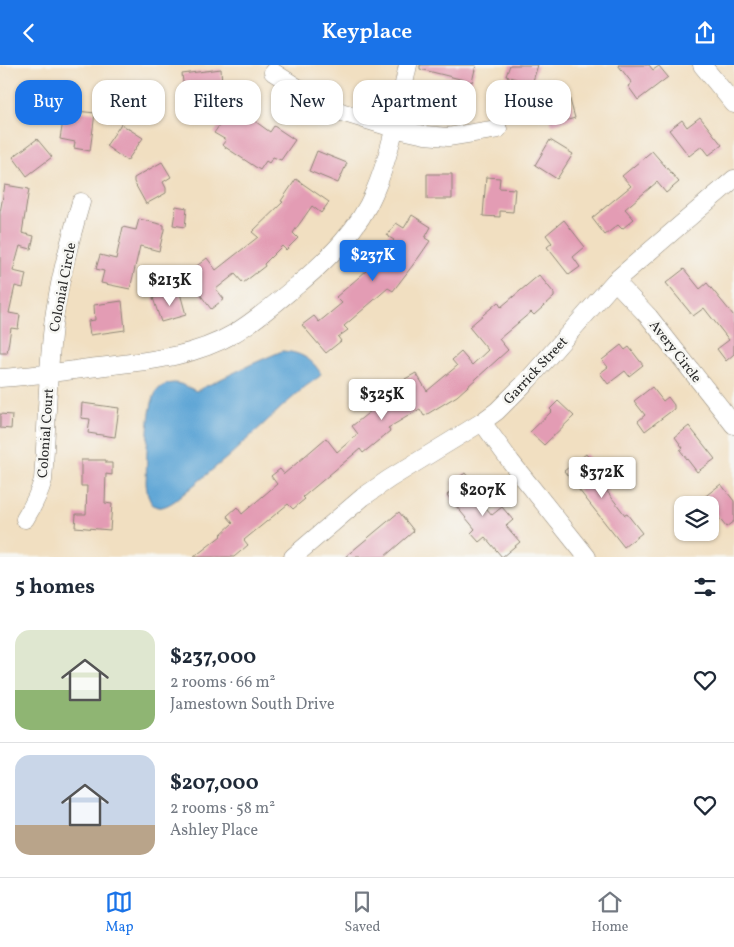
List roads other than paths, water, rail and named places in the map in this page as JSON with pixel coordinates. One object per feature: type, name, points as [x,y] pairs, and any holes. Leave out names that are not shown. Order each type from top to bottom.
[{"type":"street","points":[[0,378],[49,374],[173,357],[196,351],[215,343],[250,323],[330,256],[359,220],[374,194],[380,176],[408,65]]},
{"type":"street","points":[[702,65],[734,104]]},
{"type":"street","points":[[273,72],[320,102],[393,128],[425,135],[448,137],[498,129]]},
{"type":"street","name":"Garrick Street","points":[[293,557],[382,483],[497,411],[519,390],[615,281],[734,179]]},
{"type":"street","name":"Colonial Circle","points":[[49,374],[53,326],[64,263],[81,202]]},
{"type":"street","name":"Avery Circle","points":[[615,281],[649,317],[734,425]]},
{"type":"street","name":"Colonial Court","points":[[25,519],[38,496],[43,480],[49,374]]},
{"type":"street","points":[[482,422],[511,462],[587,557]]},
{"type":"water","points":[[282,351],[304,357],[314,364],[321,374],[229,456],[176,500],[163,507],[154,505],[149,497],[146,483],[147,449],[151,408],[153,398],[158,389],[174,383],[196,391]]}]
